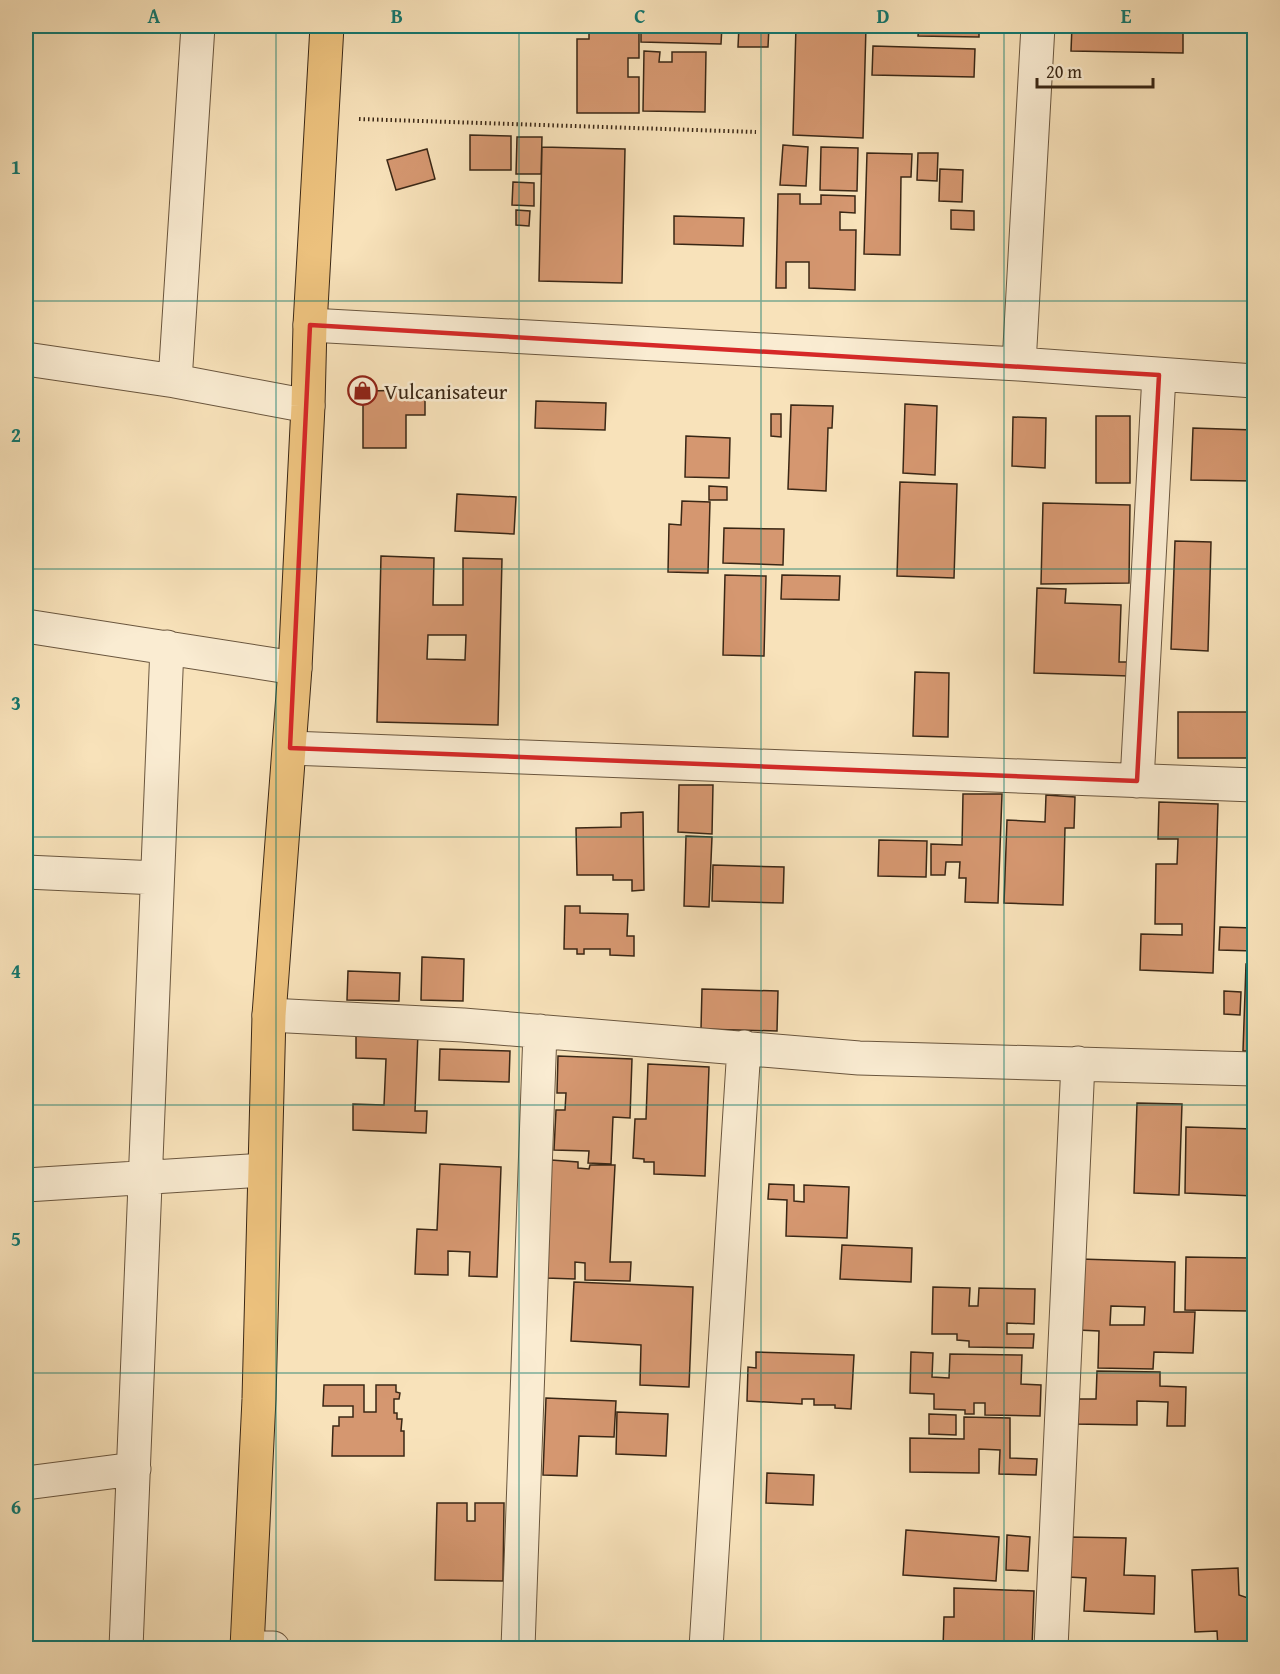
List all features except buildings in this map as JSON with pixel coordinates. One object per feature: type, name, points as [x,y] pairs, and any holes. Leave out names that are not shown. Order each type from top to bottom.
[{"type":"main road","points":[[256,1648],[259,1400],[269,1015],[295,668],[310,325],[327,26]]},
{"type":"street","points":[[175,381],[198,26]]},
{"type":"street","points":[[1019,364],[1038,26]]},
{"type":"street","points":[[310,325],[1019,364],[1254,381]]},
{"type":"street","points":[[26,359],[175,381],[308,406]]},
{"type":"street","points":[[1137,781],[1159,375]]},
{"type":"street","points":[[26,626],[295,668]]},
{"type":"street","points":[[126,1648],[166,648]]},
{"type":"street","points":[[290,748],[1254,785]]},
{"type":"street","points":[[26,872],[157,878]]},
{"type":"street","points":[[269,1015],[463,1025],[859,1058],[1254,1070]]},
{"type":"street","points":[[518,1648],[540,1031]]},
{"type":"street","points":[[706,1648],[744,1047]]},
{"type":"street","points":[[1051,1648],[1078,1063]]},
{"type":"street","points":[[26,1185],[264,1170]]},
{"type":"street","points":[[26,1483],[134,1469]]},
{"type":"path","points":[[322,118],[756,132]]},
{"type":"highlighted area","points":[[310,325],[1159,375],[1137,781],[290,748]]},
{"type":"place","name":"Vulcanisateur","points":[[363,391]]}]
